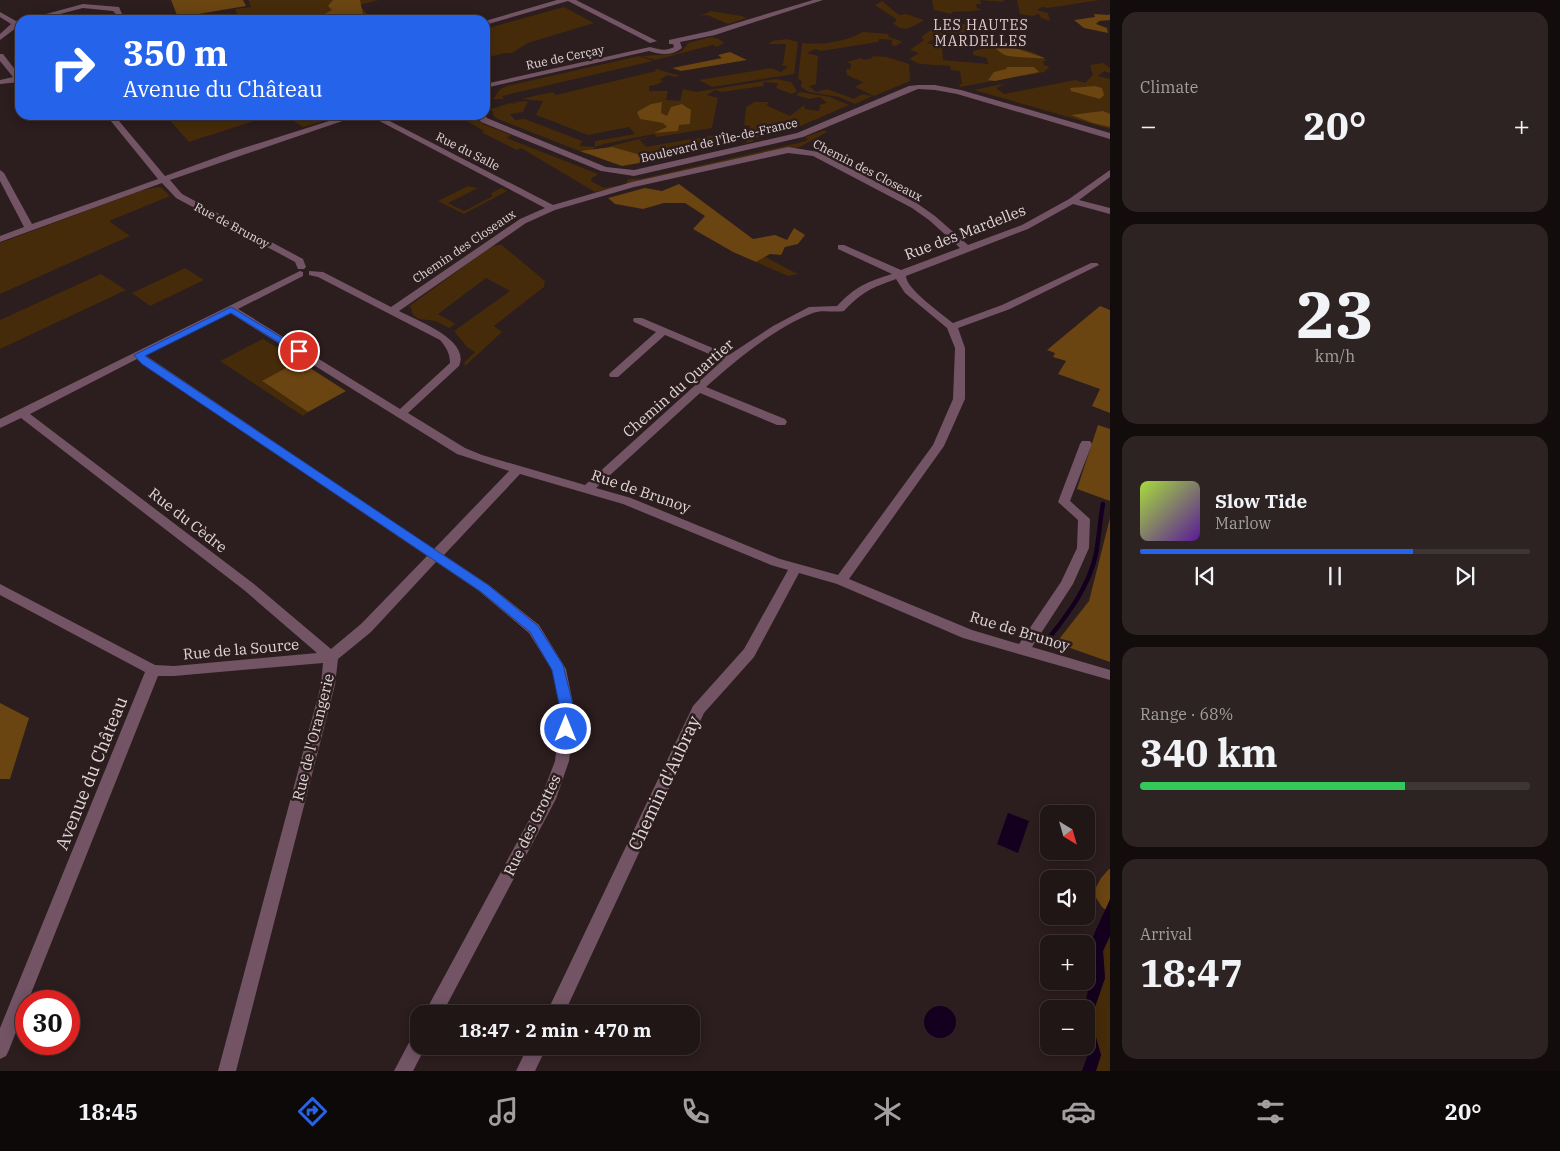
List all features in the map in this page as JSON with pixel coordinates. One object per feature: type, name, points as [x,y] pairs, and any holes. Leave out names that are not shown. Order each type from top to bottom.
[{"type":"street","points":[[490,22],[566,0]]},
{"type":"street","points":[[571,0],[662,52],[672,52],[678,48],[675,43]]},
{"type":"street","points":[[651,45],[675,43],[819,0]]},
{"type":"street","points":[[48,15],[83,6],[116,9],[118,14]]},
{"type":"street","points":[[0,14],[15,22]]},
{"type":"street","points":[[0,38],[15,26]]},
{"type":"street","name":"Rue de Cerçay","points":[[490,88],[651,45]]},
{"type":"street","points":[[0,56],[15,75]]},
{"type":"street","points":[[0,82],[15,80]]},
{"type":"street","name":"Boulevard de l'Île-de-France","points":[[484,120],[605,170],[634,173],[800,135],[920,86],[952,91],[1110,136]]},
{"type":"street","points":[[114,120],[164,180]]},
{"type":"street","points":[[0,240],[245,150],[340,120]]},
{"type":"street","name":"Rue du Salle","points":[[382,120],[552,208]]},
{"type":"street","name":"Chemin des Closeaux","points":[[392,311],[523,221],[552,208],[632,185],[778,152],[797,150],[816,154],[915,206],[932,218],[967,249]]},
{"type":"street","points":[[0,173],[30,229]]},
{"type":"street","name":"Rue des Mardelles","points":[[952,327],[909,291],[901,281],[901,274],[915,267],[1025,227],[1072,201],[1110,173]]},
{"type":"street","name":"Rue de Brunoy","points":[[164,180],[179,196],[300,261],[301,271]]},
{"type":"street","points":[[1072,201],[1110,211]]},
{"type":"street","points":[[840,247],[901,274]]},
{"type":"street","points":[[841,581],[938,446],[959,399],[960,348],[952,327],[1006,307],[1094,265]]},
{"type":"street","points":[[0,424],[231,309],[301,271],[320,274],[444,338],[455,353],[455,364],[448,372],[401,414]]},
{"type":"street","name":"Chemin du Quartier","points":[[588,489],[730,359],[812,309],[840,309],[855,293],[872,284],[901,274]]},
{"type":"street","name":"Rue de Brunoy","points":[[231,309],[461,450],[517,470],[627,501],[700,529],[776,562],[841,581],[968,634],[1110,674]]},
{"type":"street","points":[[638,320],[730,359]]},
{"type":"street","points":[[614,375],[663,331]]},
{"type":"street","name":"Rue des Grottes","points":[[139,355],[145,362],[484,588],[534,629],[559,669],[568,713],[562,761],[548,799],[438,1005]]},
{"type":"street","points":[[698,388],[781,422]]},
{"type":"street","name":"Rue du Cèdre","points":[[22,413],[249,587],[331,657]]},
{"type":"street","points":[[1023,649],[1067,584],[1083,548],[1084,519],[1064,502],[1086,444]]},
{"type":"street","name":"Rue de l'Orangerie","points":[[227,1071],[328,686],[331,657],[366,628],[517,470]]},
{"type":"street","name":"Chemin d'Aubray","points":[[559,1005],[698,710],[749,653],[796,568]]},
{"type":"street","points":[[0,590],[152,670]]},
{"type":"street","name":"Rue de la Source","points":[[152,670],[174,671],[331,657]]},
{"type":"street","name":"Avenue du Château","points":[[0,1050],[152,670]]},
{"type":"street","points":[[403,1071],[412,1055]]},
{"type":"street","points":[[525,1071],[533,1055]]},
{"type":"shaded area","points":[[171,0],[243,0],[246,6],[192,15],[177,15]]},
{"type":"shaded area","points":[[248,0],[379,0],[359,5],[368,15],[238,15],[235,9],[251,7]]},
{"type":"shaded area","points":[[333,0],[360,0],[363,14],[322,15],[332,10],[328,6]]},
{"type":"shaded area","points":[[932,0],[980,0],[981,4],[976,4],[977,8],[981,9],[952,12],[951,14],[934,10]]},
{"type":"shaded area","points":[[980,0],[1003,0],[1004,2]]},
{"type":"shaded area","points":[[1017,0],[1100,0],[1048,8],[1042,7],[1037,10],[1048,13],[1050,21],[1041,18],[1039,14],[1032,16],[1020,14]]},
{"type":"shaded area","points":[[882,1],[899,15],[906,14],[924,20],[908,28],[901,28],[893,23],[896,19],[875,5]]},
{"type":"shaded area","points":[[564,7],[594,23],[528,43],[512,53],[490,57],[490,28]]},
{"type":"shaded area","points":[[711,11],[747,18],[728,24],[707,15],[700,16]]},
{"type":"shaded area","points":[[1110,13],[1110,20],[1099,21],[1096,24],[1107,28],[1108,33],[1084,28],[1074,20],[1095,17],[1094,14],[1109,15]]},
{"type":"shaded area","points":[[991,20],[995,28],[953,34],[933,29],[940,24],[946,26],[946,29],[960,30],[959,25]]},
{"type":"shaded area","points":[[931,30],[949,35],[938,37],[927,43],[942,47],[943,60],[988,64],[987,58],[973,55],[973,51],[1001,47],[1032,52],[1047,61],[1043,61],[1044,65],[1049,68],[1044,72],[1024,76],[1021,74],[1015,77],[960,87],[959,84],[962,84],[960,71],[951,70],[950,66],[920,64],[909,59],[919,53],[910,50],[924,40],[921,37]]},
{"type":"shaded area","points":[[863,32],[889,34],[888,36],[902,42],[896,46],[892,45],[892,40],[879,39],[878,42],[821,51],[815,49],[807,53],[818,56],[817,84],[809,86],[816,92],[827,89],[854,99],[862,94],[872,96],[855,104],[839,97],[809,92],[801,87],[802,81],[798,79],[802,43],[834,42]]},
{"type":"shaded area","points":[[711,37],[719,39],[724,43],[717,47],[713,45],[655,60],[641,56],[674,54],[682,51],[688,43]]},
{"type":"shaded area","points":[[787,39],[798,42],[794,74],[712,87],[699,80],[771,68],[781,72],[788,67],[781,65],[783,64],[786,44],[768,44],[772,41]]},
{"type":"shaded area","points":[[998,46],[1018,49],[1045,58],[1007,56],[995,48]]},
{"type":"shaded area","points":[[730,52],[747,60],[681,71],[672,68],[722,58],[718,55]]},
{"type":"shaded area","points":[[639,56],[653,61],[502,96],[504,99],[493,99],[500,89],[507,86]]},
{"type":"shaded area","points":[[871,56],[887,57],[909,64],[910,81],[874,96],[855,87],[863,82],[847,75],[846,69],[850,69],[851,64],[847,62],[861,58],[864,60],[873,58]]},
{"type":"shaded area","points":[[1103,63],[1110,68],[1110,73],[1104,71],[1098,76],[1110,79],[1110,129],[974,90],[1007,83],[996,88],[1004,94],[1075,80],[1085,83],[1093,75],[1090,65]]},
{"type":"shaded area","points":[[1007,67],[1034,67],[1039,72],[995,81],[988,80],[994,72],[1006,69]]},
{"type":"shaded area","points":[[657,69],[680,76],[668,75],[659,80],[664,81],[649,86],[649,91],[668,91],[666,100],[680,101],[683,89],[696,92],[776,79],[791,82],[797,91],[792,94],[776,88],[778,83],[764,82],[763,86],[722,92],[715,90],[707,95],[718,98],[712,128],[657,137],[654,134],[604,144],[587,154],[498,119],[490,110],[510,103],[516,104],[514,102],[528,101],[523,112],[510,114],[515,120],[525,119],[582,141],[580,146],[595,147],[595,141],[635,134],[629,127],[588,135],[536,115],[543,101],[521,99],[553,92],[556,95],[656,71],[654,70]]},
{"type":"shaded area","points":[[1095,86],[1102,88],[1104,95],[1100,99],[1071,91],[1070,88]]},
{"type":"shaded area","points":[[800,92],[830,97],[849,105],[791,130],[752,139],[754,141],[746,143],[750,126],[744,125],[746,107],[755,102],[769,102],[766,105],[790,116],[804,105],[805,109],[819,111],[819,105],[827,103],[820,97],[809,99],[796,95]]},
{"type":"shaded area","points":[[662,102],[661,113],[667,116],[671,107],[682,104],[691,110],[690,124],[679,125],[678,131],[654,133],[667,127],[663,123],[640,119],[637,112],[651,104]]},
{"type":"shaded area","points":[[1103,111],[1110,114],[1110,127],[1071,115]]},
{"type":"shaded area","points":[[169,120],[257,120],[189,142]]},
{"type":"shaded area","points":[[292,120],[327,120],[303,127]]},
{"type":"shaded area","points":[[465,120],[479,120],[483,124],[511,135],[507,138],[598,174],[591,181],[604,188],[626,184],[628,179],[640,179],[798,143],[808,140],[805,137],[825,130],[827,132],[800,147],[595,192],[521,148],[517,150],[481,132],[484,131]]},
{"type":"shaded area","points":[[715,135],[725,139],[652,153],[639,152],[643,158],[648,158],[645,162],[637,164],[619,164],[593,155],[611,146],[652,136],[640,140],[646,147]]},
{"type":"shaded area","points":[[719,143],[727,145],[651,160],[661,153]]},
{"type":"shaded area","points":[[612,147],[641,155],[644,159],[658,154],[665,155],[667,158],[622,166],[580,151]]},
{"type":"shaded area","points":[[679,184],[753,239],[775,235],[787,240],[794,228],[805,235],[798,244],[785,247],[781,255],[770,254],[756,262],[733,252],[693,229],[705,216],[685,203],[664,203],[643,209],[615,204],[608,198],[645,188],[662,191]]},
{"type":"shaded area","points":[[468,186],[478,188],[448,203],[464,211],[493,196],[490,194],[501,188],[507,191],[464,214],[438,201]]},
{"type":"shaded area","points":[[158,187],[162,188],[170,196],[109,221],[130,236],[0,294],[0,243],[140,191]]},
{"type":"shaded area","points":[[502,245],[545,281],[544,287],[494,326],[502,332],[465,366],[464,363],[475,352],[467,347],[454,331],[510,291],[486,278],[438,314],[456,324],[449,328],[436,321],[419,319],[413,315],[411,307],[408,307],[491,247]]},
{"type":"shaded area","points":[[765,257],[798,274],[788,276],[756,262]]},
{"type":"shaded area","points":[[185,268],[204,280],[150,306],[132,293]]},
{"type":"shaded area","points":[[101,274],[126,290],[0,349],[0,320]]},
{"type":"shaded area","points":[[1100,306],[1110,310],[1110,413],[1092,406],[1100,389],[1058,374],[1066,361],[1053,357],[1055,353],[1047,350]]},
{"type":"shaded area","points":[[263,339],[299,361],[263,382],[308,412],[303,416],[220,361]]},
{"type":"shaded area","points":[[299,361],[346,391],[308,412],[262,381]]},
{"type":"shaded area","points":[[1098,425],[1110,429],[1110,501],[1077,489]]},
{"type":"shaded area","points":[[1110,518],[1110,662],[1056,643],[1089,601]]},
{"type":"shaded area","points":[[0,703],[29,718],[10,779],[0,779]]},
{"type":"shaded area","points":[[1008,813],[1029,821],[1018,853],[997,844]]},
{"type":"shaded area","points":[[1110,869],[1110,913],[1102,907],[1095,896],[1095,889],[1101,878]]},
{"type":"shaded area","points":[[1110,899],[1110,936],[1103,951],[1105,978],[1095,1007],[1095,1000],[1086,1000],[1087,990],[1095,990],[1094,934]]},
{"type":"shaded area","points":[[1110,936],[1110,1071],[1096,1071],[1101,1055],[1095,1034],[1095,1007],[1105,978],[1103,951]]},
{"type":"shaded area","points":[[940,1006],[946,1007],[951,1011],[955,1016],[955,1028],[951,1033],[946,1037],[940,1038],[934,1037],[929,1033],[925,1028],[924,1022],[925,1016],[929,1011],[934,1007]]},
{"type":"shaded area","points":[[1095,1034],[1101,1055],[1096,1071],[1082,1071],[1087,1055],[1095,1055]]},
{"type":"waterway","points":[[1049,638],[1071,609],[1089,577],[1096,554],[1103,504]]},
{"type":"district","name":"LES HAUTES MARDELLES","points":[[981,33]]},
{"type":"route","points":[[299,351],[231,309],[139,355],[145,362],[484,588],[534,629],[559,669],[568,713],[566,729]]}]
